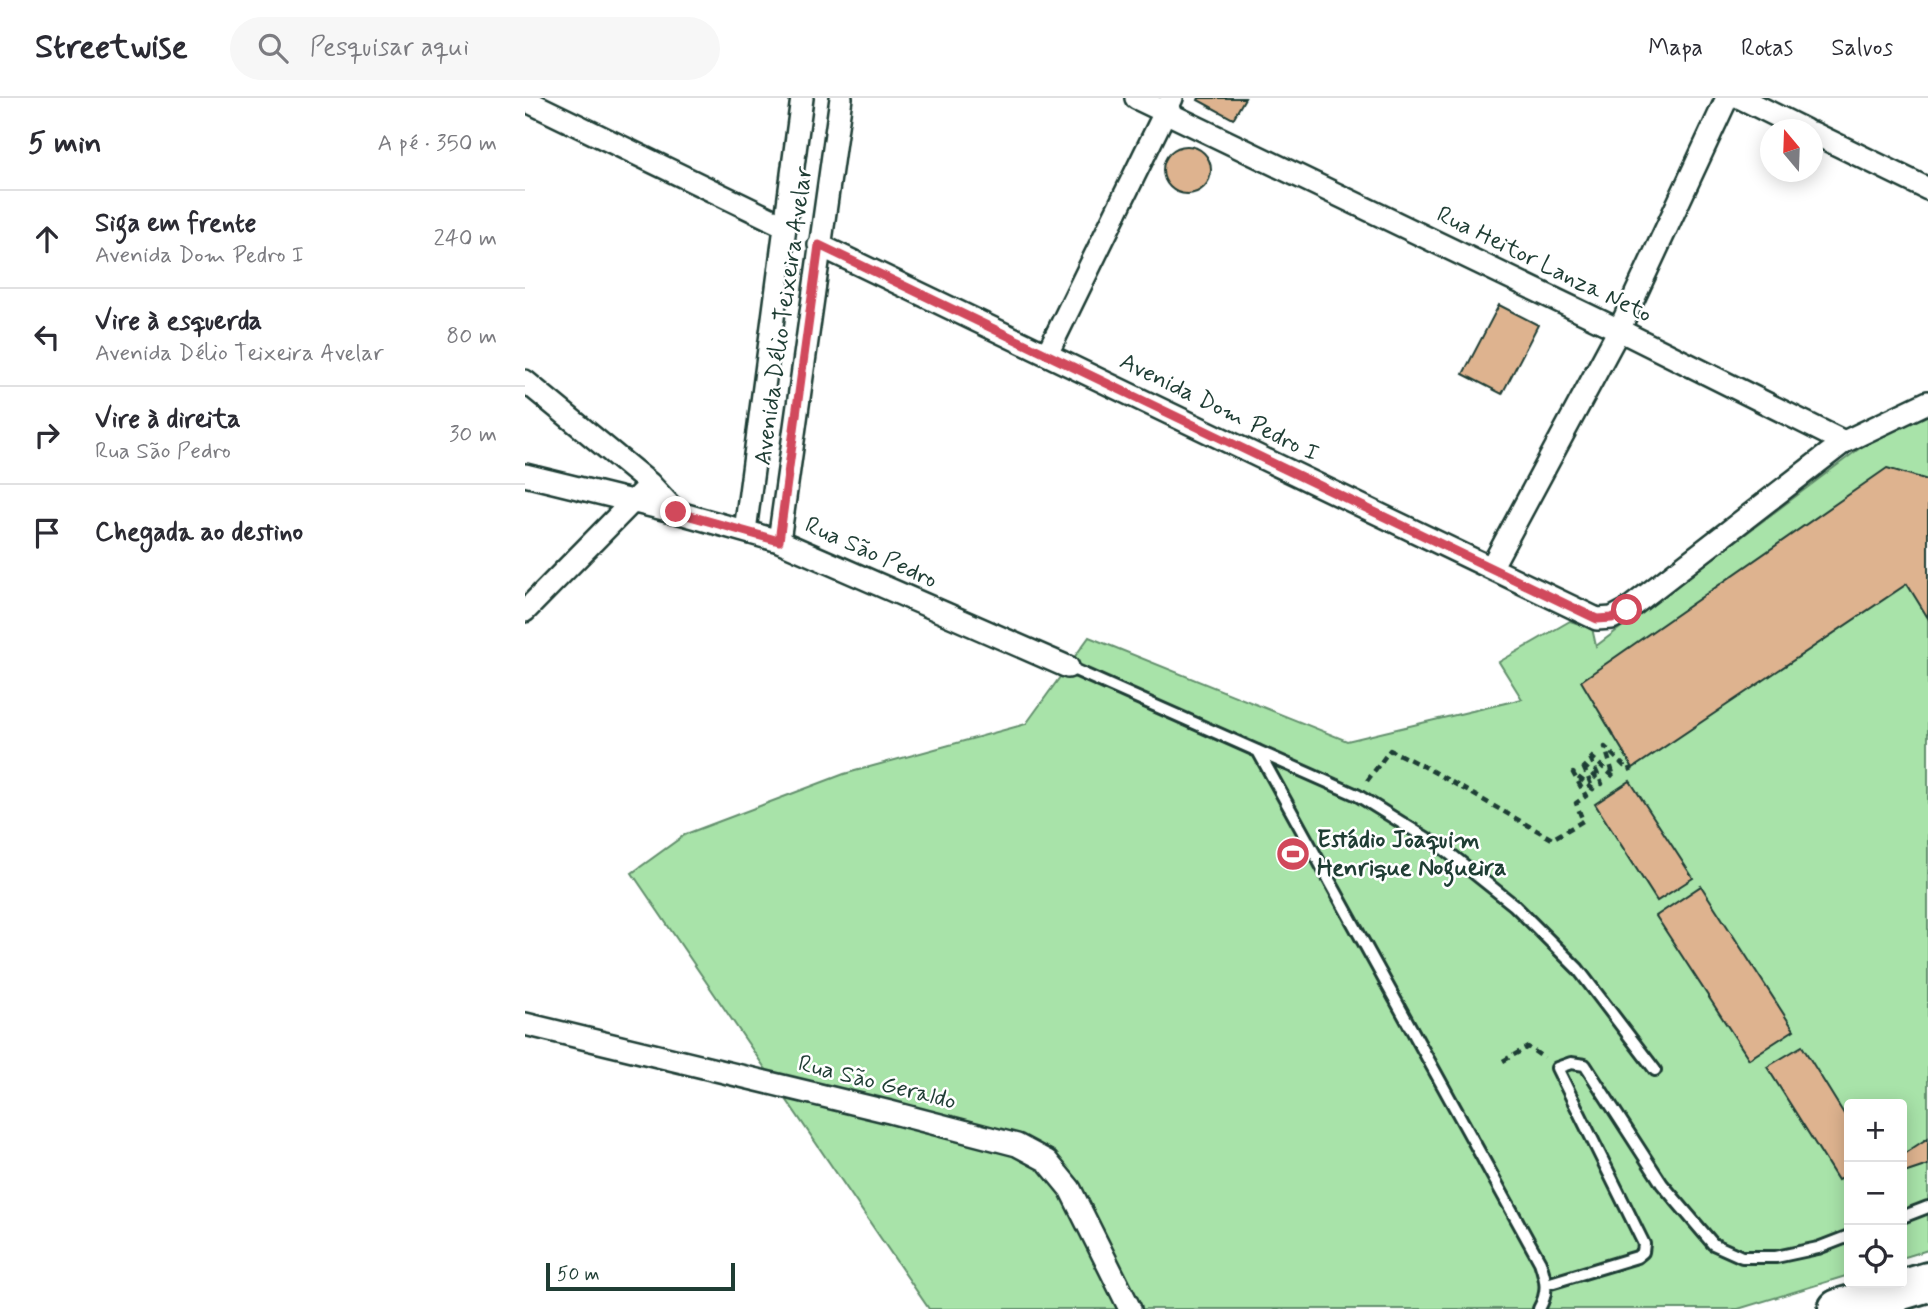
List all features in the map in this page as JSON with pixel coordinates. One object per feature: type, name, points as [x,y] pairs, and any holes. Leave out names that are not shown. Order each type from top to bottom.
[{"type":"highway","points":[[1838,1309],[1928,1282]]},
{"type":"street","name":"Avenida Délio Teixeira Avelar","points":[[745,531],[802,98]]},
{"type":"street","name":"Avenida Délio Teixeira Avelar","points":[[779,541],[841,98]]},
{"type":"street","name":"Rua Heitor Lanza Neto","points":[[1136,98],[1168,105],[1844,442]]},
{"type":"street","points":[[1491,568],[1619,330],[1727,98]]},
{"type":"street","points":[[1741,98],[1783,119]]},
{"type":"street","points":[[525,100],[785,226]]},
{"type":"street","points":[[1047,354],[1168,105]]},
{"type":"street","points":[[1823,138],[1928,190]]},
{"type":"street","name":"Avenida Dom Pedro I","points":[[819,245],[1597,619],[1612,618],[1627,610],[1844,442]]},
{"type":"street","points":[[525,381],[649,483],[676,512]]},
{"type":"street","points":[[1844,442],[1928,402]]},
{"type":"street","name":"Rua São Pedro","points":[[525,475],[676,512],[779,541],[1068,667]]},
{"type":"street","points":[[525,611],[649,483]]},
{"type":"street","name":"Rua São Geraldo","points":[[525,1024],[1017,1145],[1047,1161],[1070,1189],[1129,1309]]},
{"type":"lane","points":[[1068,667],[1357,795],[1444,849],[1514,905],[1579,969],[1655,1070]]},
{"type":"lane","points":[[1258,751],[1533,1249],[1547,1284],[1539,1309]]},
{"type":"lane","points":[[1547,1284],[1637,1257],[1643,1252],[1644,1244],[1557,1068],[1571,1063],[1585,1066],[1662,1184],[1713,1244],[1742,1257],[1776,1257],[1818,1248],[1844,1238]]},
{"type":"lane","points":[[1907,1215],[1928,1207]]},
{"type":"path","points":[[1357,795],[1390,750],[1552,839],[1583,821],[1576,803],[1586,796],[1573,773],[1593,789],[1582,764],[1602,783],[1589,754],[1613,778],[1605,747],[1628,770],[1633,768]]},
{"type":"path","points":[[1503,1061],[1528,1047],[1557,1068]]},
{"type":"green space","name":"Estádio Joaquim Henrique Nogueira","points":[[1928,413],[1928,1250],[1907,1256],[1907,1099],[1844,1099],[1844,1277],[1738,1309],[929,1309],[632,873],[686,834],[844,774],[1026,724],[1089,637],[1347,741],[1522,699],[1499,662],[1570,621],[1592,628],[1596,646],[1876,436]]},
{"type":"building","points":[[1245,98],[1233,119],[1198,100]]},
{"type":"building","points":[[1187,146],[1204,153],[1211,170],[1204,187],[1187,194],[1170,187],[1163,170],[1170,153]]},
{"type":"building","points":[[1499,305],[1538,325],[1502,394],[1463,374]]},
{"type":"building","points":[[1887,468],[1928,480],[1928,618],[1907,584],[1633,768],[1581,681]]},
{"type":"building","points":[[1630,781],[1693,878],[1657,901],[1595,804]]},
{"type":"building","points":[[1701,886],[1794,1030],[1749,1059],[1656,916]]},
{"type":"building","points":[[1802,1046],[1844,1114],[1844,1176],[1838,1180],[1767,1067]]},
{"type":"building","points":[[1928,1138],[1928,1165],[1907,1172],[1907,1152]]},
{"type":"place","name":"Estádio Joaquim Henrique Nogueira","points":[[1293,854]]},
{"type":"route","points":[[676,512],[779,541],[819,245],[1597,619],[1612,618],[1627,610]]}]
